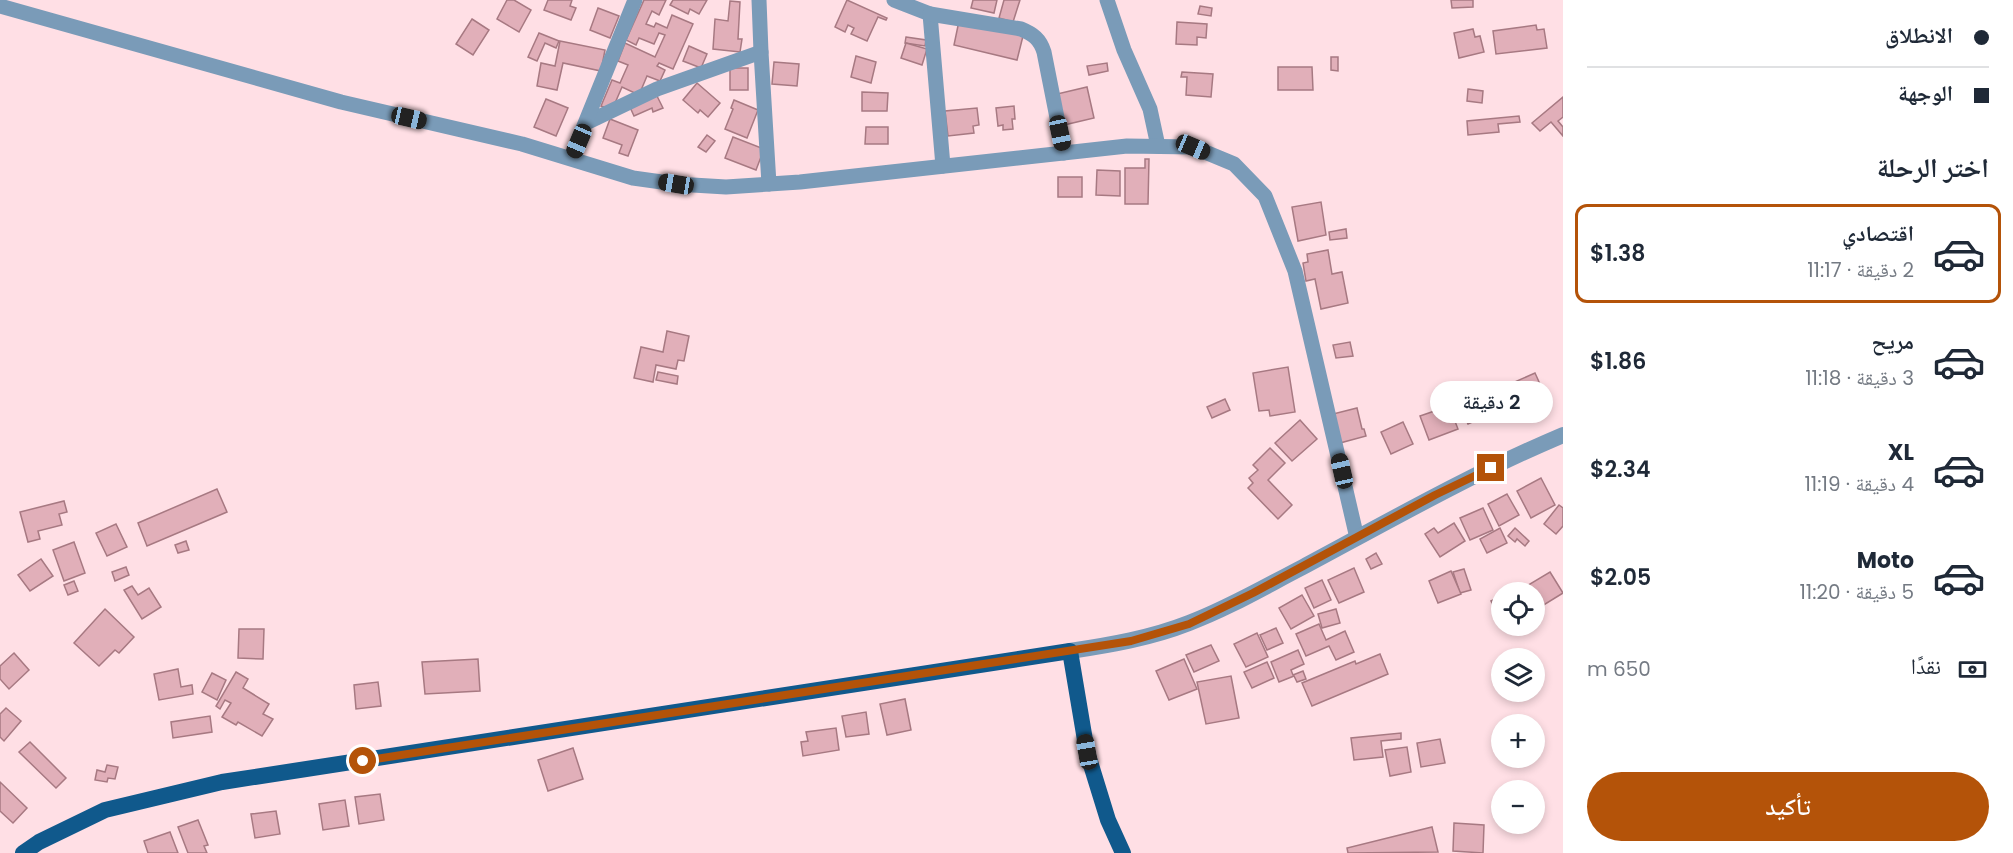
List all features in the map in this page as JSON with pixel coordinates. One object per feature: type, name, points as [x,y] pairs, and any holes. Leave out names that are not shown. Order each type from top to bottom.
[{"type":"main road","points":[[23,853],[39,842],[105,810],[222,782],[1070,651],[1087,752],[1108,820],[1123,853]]},
{"type":"street","points":[[571,158],[635,0]]},
{"type":"street","points":[[759,0],[770,184]]},
{"type":"street","points":[[894,0],[930,14],[1021,29],[1033,34],[1041,42],[1064,153]]},
{"type":"street","points":[[1107,0],[1124,50],[1150,109],[1158,146]]},
{"type":"street","points":[[0,6],[341,102],[522,144],[633,178],[676,184],[726,186],[770,184],[1127,146],[1193,147],[1234,164],[1265,196],[1295,271],[1357,538]]},
{"type":"street","points":[[930,14],[944,166]]},
{"type":"street","points":[[586,123],[657,89],[761,52]]},
{"type":"street","points":[[1070,651],[1131,641],[1189,624],[1253,593],[1435,495],[1563,435]]},
{"type":"building","points":[[507,0],[514,0],[531,10],[519,32],[497,19]]},
{"type":"building","points":[[548,0],[572,0],[570,6],[576,8],[571,20],[544,10]]},
{"type":"building","points":[[644,0],[666,0],[659,15],[652,11],[646,24],[654,27],[656,23],[667,28],[672,15],[693,24],[673,69],[659,63],[657,66],[665,70],[660,81],[647,76],[639,95],[622,87],[612,110],[601,106],[612,80],[620,83],[628,65],[618,61],[625,43],[655,57],[665,35],[659,33],[654,44],[639,38],[636,45],[626,40]]},
{"type":"building","points":[[673,0],[707,0],[699,14],[690,9],[688,14],[670,5]]},
{"type":"building","points":[[847,0],[887,18],[886,20],[878,17],[867,41],[851,34],[854,28],[848,25],[845,32],[835,27]]},
{"type":"building","points":[[973,0],[997,0],[994,13],[971,8]]},
{"type":"building","points":[[1004,0],[1020,0],[1013,22],[999,18]]},
{"type":"building","points":[[1451,0],[1473,0],[1473,7],[1452,8]]},
{"type":"building","points":[[730,1],[740,2],[738,39],[742,39],[740,52],[713,49],[715,19],[728,21]]},
{"type":"building","points":[[1200,6],[1212,8],[1211,16],[1198,14]]},
{"type":"building","points":[[598,8],[619,16],[610,38],[590,30]]},
{"type":"building","points":[[472,19],[489,30],[473,55],[456,44]]},
{"type":"building","points":[[959,21],[1023,36],[1017,60],[954,45]]},
{"type":"building","points":[[1177,22],[1207,24],[1206,38],[1197,37],[1197,45],[1176,44]]},
{"type":"building","points":[[1536,25],[1537,30],[1544,29],[1547,48],[1496,54],[1493,31]]},
{"type":"building","points":[[1473,29],[1475,37],[1480,36],[1484,52],[1459,58],[1454,33]]},
{"type":"building","points":[[539,33],[559,41],[556,48],[545,43],[537,61],[528,57]]},
{"type":"building","points":[[906,37],[926,40],[925,46],[905,43]]},
{"type":"building","points":[[560,41],[605,50],[601,71],[563,63],[557,90],[537,86],[541,63],[555,66]]},
{"type":"building","points":[[906,43],[927,49],[922,65],[901,58]]},
{"type":"building","points":[[689,46],[707,54],[701,68],[683,61]]},
{"type":"building","points":[[856,56],[876,62],[871,83],[851,77]]},
{"type":"building","points":[[1331,57],[1338,57],[1338,71],[1331,70]]},
{"type":"building","points":[[774,62],[799,64],[797,86],[772,84]]},
{"type":"building","points":[[1107,63],[1108,71],[1089,75],[1087,66]]},
{"type":"building","points":[[1278,67],[1312,67],[1313,90],[1278,90]]},
{"type":"building","points":[[730,68],[748,68],[748,90],[730,90]]},
{"type":"building","points":[[1182,72],[1213,74],[1211,97],[1186,95],[1187,77],[1181,77]]},
{"type":"building","points":[[697,83],[720,103],[708,117],[700,110],[698,113],[683,100]]},
{"type":"building","points":[[1087,87],[1094,118],[1064,125],[1057,94]]},
{"type":"building","points":[[1468,89],[1483,91],[1482,103],[1467,101]]},
{"type":"building","points":[[862,92],[888,93],[887,111],[862,111]]},
{"type":"building","points":[[657,96],[663,108],[653,112],[652,108],[634,116],[629,105]]},
{"type":"building","points":[[1563,97],[1563,117],[1558,121],[1563,127],[1563,136],[1551,122],[1540,131],[1532,123]]},
{"type":"building","points":[[546,99],[568,108],[556,136],[534,127]]},
{"type":"building","points":[[734,100],[758,110],[747,138],[725,129]]},
{"type":"building","points":[[1014,106],[1013,129],[1003,130],[1003,125],[998,126],[996,108]]},
{"type":"building","points":[[977,108],[979,125],[973,126],[974,133],[948,136],[945,111]]},
{"type":"building","points":[[1519,116],[1520,122],[1498,124],[1499,132],[1468,135],[1467,121]]},
{"type":"building","points":[[610,119],[638,130],[628,156],[619,153],[622,145],[603,138]]},
{"type":"building","points":[[866,127],[888,127],[888,144],[865,144]]},
{"type":"building","points":[[707,135],[715,141],[706,152],[698,147]]},
{"type":"building","points":[[733,137],[764,149],[756,170],[725,158]]},
{"type":"building","points":[[1145,159],[1149,159],[1148,204],[1125,204],[1125,168],[1145,168]]},
{"type":"building","points":[[1097,170],[1120,171],[1120,196],[1096,195]]},
{"type":"building","points":[[1058,177],[1082,177],[1082,197],[1058,197]]},
{"type":"building","points":[[1321,202],[1326,235],[1298,241],[1292,207]]},
{"type":"building","points":[[1346,229],[1347,238],[1330,240],[1329,232]]},
{"type":"building","points":[[1328,250],[1332,274],[1342,272],[1348,303],[1321,309],[1315,279],[1306,281],[1303,263],[1308,262],[1307,254]]},
{"type":"building","points":[[667,331],[689,336],[684,361],[678,360],[676,369],[656,365],[653,382],[634,378],[641,347],[663,352]]},
{"type":"building","points":[[1350,342],[1353,356],[1336,358],[1333,345]]},
{"type":"building","points":[[1288,367],[1295,412],[1270,416],[1269,410],[1259,411],[1253,373]]},
{"type":"building","points":[[658,372],[678,376],[677,384],[656,380]]},
{"type":"building","points":[[1535,373],[1545,395],[1518,407],[1508,385]]},
{"type":"building","points":[[1481,393],[1490,414],[1468,424],[1458,403]]},
{"type":"building","points":[[1225,399],[1230,410],[1212,418],[1207,407]]},
{"type":"building","points":[[1449,406],[1458,429],[1429,440],[1420,416]]},
{"type":"building","points":[[1357,408],[1366,436],[1340,443],[1333,414]]},
{"type":"building","points":[[1300,420],[1317,439],[1292,461],[1275,443]]},
{"type":"building","points":[[1403,422],[1413,444],[1391,454],[1381,432]]},
{"type":"building","points":[[1270,448],[1285,463],[1268,480],[1292,505],[1278,519],[1248,488],[1253,483],[1249,478],[1258,470],[1253,465]]},
{"type":"building","points":[[1541,478],[1555,505],[1531,518],[1517,491]]},
{"type":"building","points":[[217,489],[227,512],[147,546],[138,523]]},
{"type":"building","points":[[1507,494],[1519,515],[1499,526],[1488,504]]},
{"type":"building","points":[[64,501],[67,512],[59,514],[62,525],[38,531],[40,539],[28,542],[20,512]]},
{"type":"building","points":[[1559,505],[1563,508],[1563,526],[1556,534],[1544,524]]},
{"type":"building","points":[[1483,508],[1493,530],[1470,540],[1460,518]]},
{"type":"building","points":[[1454,523],[1465,541],[1440,557],[1425,534],[1434,528],[1438,533]]},
{"type":"building","points":[[116,524],[127,547],[107,556],[96,533]]},
{"type":"building","points":[[1500,528],[1507,543],[1487,553],[1480,539]]},
{"type":"building","points":[[1515,528],[1529,541],[1525,546],[1517,539],[1515,542],[1508,536]]},
{"type":"building","points":[[186,541],[189,550],[178,553],[175,545]]},
{"type":"building","points":[[74,542],[85,573],[64,581],[53,550]]},
{"type":"building","points":[[1376,553],[1382,564],[1371,569],[1366,559]]},
{"type":"building","points":[[41,559],[53,576],[30,591],[18,575]]},
{"type":"building","points":[[126,567],[129,575],[115,581],[112,572]]},
{"type":"building","points":[[1354,568],[1364,592],[1339,603],[1328,580]]},
{"type":"building","points":[[1464,569],[1471,590],[1460,593],[1453,572]]},
{"type":"building","points":[[1451,571],[1461,594],[1438,603],[1429,581]]},
{"type":"building","points":[[1550,572],[1563,593],[1545,604],[1545,582],[1533,582]]},
{"type":"building","points":[[1322,580],[1331,600],[1314,608],[1305,588]]},
{"type":"building","points":[[74,581],[78,591],[68,595],[64,585]]},
{"type":"building","points":[[132,586],[138,595],[149,588],[161,607],[142,619],[124,590]]},
{"type":"building","points":[[1302,595],[1314,616],[1291,629],[1279,608]]},
{"type":"building","points":[[105,609],[134,637],[119,653],[115,650],[99,666],[74,643]]},
{"type":"building","points":[[1336,609],[1340,623],[1322,628],[1318,614]]},
{"type":"building","points":[[1319,624],[1326,640],[1345,631],[1354,652],[1336,660],[1329,646],[1306,656],[1296,634]]},
{"type":"building","points":[[1276,628],[1283,643],[1267,650],[1260,635]]},
{"type":"building","points":[[239,629],[264,629],[263,659],[238,658]]},
{"type":"building","points":[[1257,633],[1268,657],[1246,667],[1234,644]]},
{"type":"building","points":[[1211,645],[1219,661],[1194,672],[1186,655]]},
{"type":"building","points":[[1298,650],[1304,664],[1291,670],[1293,675],[1303,671],[1306,679],[1297,682],[1294,676],[1279,682],[1271,662]]},
{"type":"building","points":[[14,653],[29,670],[9,689],[0,679],[0,666]]},
{"type":"building","points":[[1380,654],[1388,674],[1312,706],[1302,683],[1355,661],[1356,664]]},
{"type":"building","points":[[478,659],[480,691],[425,694],[422,662]]},
{"type":"building","points":[[1184,659],[1197,689],[1169,700],[1156,671]]},
{"type":"building","points":[[1267,662],[1274,678],[1252,688],[1244,672]]},
{"type":"building","points":[[178,669],[181,687],[192,685],[193,694],[159,700],[154,674]]},
{"type":"building","points":[[236,672],[248,679],[243,688],[269,704],[263,714],[273,719],[262,736],[238,722],[236,725],[222,717],[231,703],[225,700],[220,709],[216,706]]},
{"type":"building","points":[[212,673],[226,680],[217,700],[202,692]]},
{"type":"building","points":[[1231,676],[1239,718],[1206,724],[1197,682]]},
{"type":"building","points":[[378,682],[381,706],[356,709],[354,685]]},
{"type":"building","points":[[905,699],[911,730],[887,735],[880,704]]},
{"type":"building","points":[[6,708],[21,721],[4,741],[0,737],[0,714]]},
{"type":"building","points":[[866,712],[869,734],[846,737],[842,716]]},
{"type":"building","points":[[210,716],[212,732],[173,738],[171,722]]},
{"type":"building","points":[[836,728],[839,750],[803,756],[801,742],[808,741],[806,732]]},
{"type":"building","points":[[1401,733],[1401,739],[1381,741],[1383,757],[1354,760],[1351,738]]},
{"type":"building","points":[[1440,739],[1445,763],[1421,767],[1417,743]]},
{"type":"building","points":[[30,742],[66,778],[56,788],[19,752]]},
{"type":"building","points":[[1407,747],[1411,772],[1390,776],[1385,750]]},
{"type":"building","points":[[573,748],[583,779],[548,791],[538,760]]},
{"type":"building","points":[[107,765],[118,767],[115,779],[108,778],[107,782],[95,780],[97,770],[105,772]]},
{"type":"building","points":[[0,782],[27,808],[13,823],[0,811]]},
{"type":"building","points":[[380,794],[384,820],[359,824],[355,797]]},
{"type":"building","points":[[345,800],[349,826],[323,830],[319,804]]},
{"type":"building","points":[[276,811],[280,834],[255,838],[251,814]]},
{"type":"building","points":[[198,820],[208,845],[204,846],[207,853],[188,853],[178,827]]},
{"type":"building","points":[[1454,823],[1484,825],[1483,853],[1453,851]]},
{"type":"building","points":[[1432,827],[1438,852],[1348,853],[1347,848]]},
{"type":"building","points":[[170,832],[178,853],[148,853],[144,841]]},
{"type":"route","points":[[363,761],[1131,641],[1189,624],[1253,593],[1435,495],[1491,468]]}]
